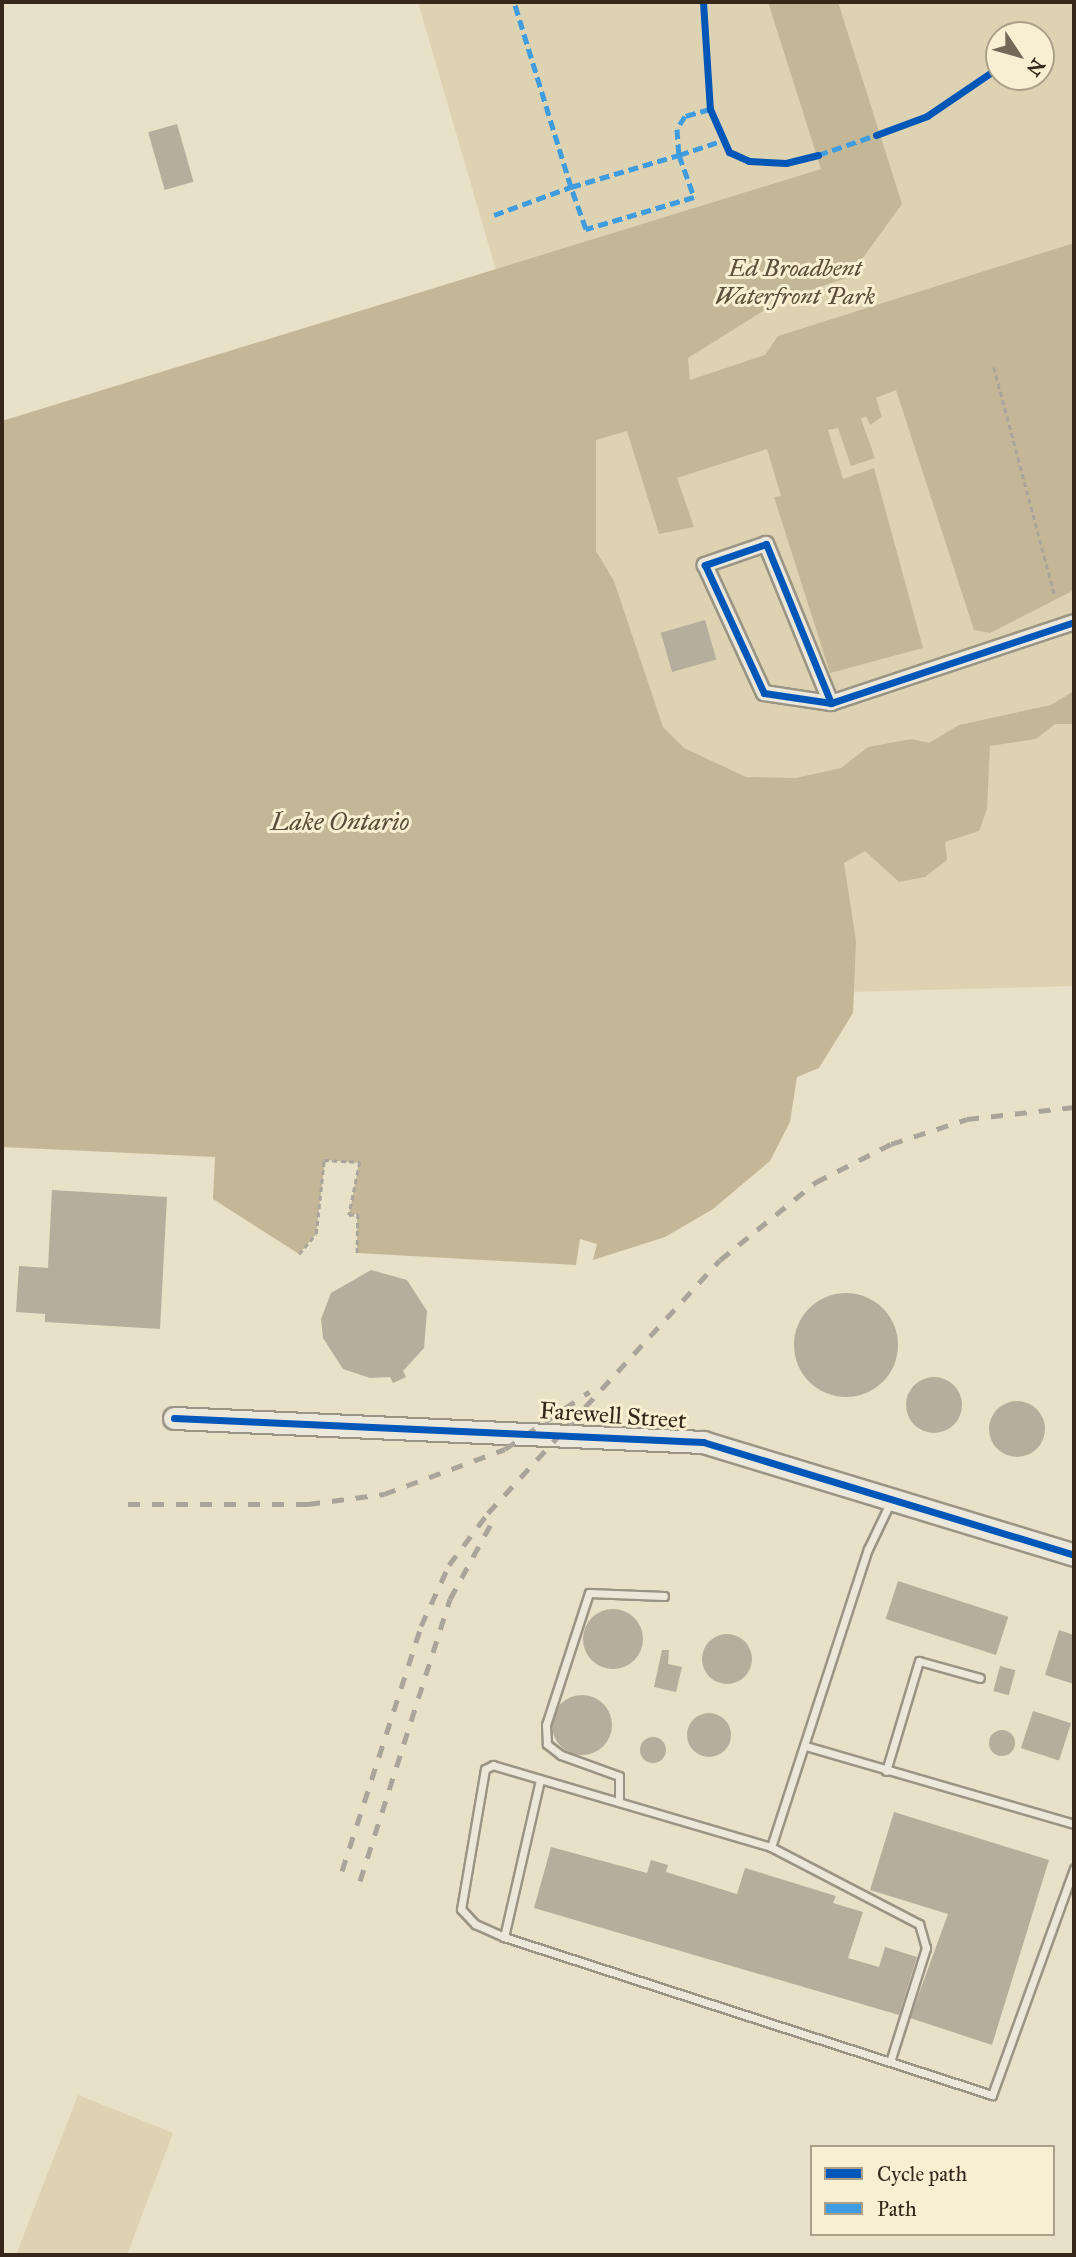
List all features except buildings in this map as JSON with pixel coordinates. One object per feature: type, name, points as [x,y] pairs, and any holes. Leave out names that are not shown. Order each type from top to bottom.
[{"type":"street","points":[[831,703],[766,544],[705,565],[764,693],[831,703],[1074,622]]},
{"type":"street","name":"Farewell Street","points":[[174,1419],[703,1442],[1074,1555]]},
{"type":"lane","points":[[771,1847],[868,1549],[892,1500]]},
{"type":"lane","points":[[619,1802],[619,1776],[561,1755],[547,1744],[546,1725],[589,1593],[664,1596]]},
{"type":"lane","points":[[886,1771],[919,1661],[980,1678]]},
{"type":"lane","points":[[806,1746],[1074,1824]]},
{"type":"lane","points":[[890,2062],[926,1948],[919,1924],[771,1847],[494,1765],[480,1779],[461,1909],[475,1924],[504,1937],[890,2062],[992,2095],[1074,1868]]},
{"type":"lane","points":[[504,1937],[540,1780]]},
{"type":"path","points":[[994,367],[1055,596]]},
{"type":"path","points":[[299,1254],[316,1234],[324,1160],[360,1162],[348,1215],[358,1214],[357,1253]]},
{"type":"green space","name":"Ed Broadbent Waterfront Park","points":[[418,2],[1074,2],[1074,986],[812,993],[639,762]]},
{"type":"green space","points":[[78,2095],[173,2133],[127,2255],[16,2255]]},
{"type":"water","name":"Lake Ontario","points":[[768,2],[838,2],[902,204],[849,277],[779,301],[688,358],[690,380],[765,355],[778,336],[1074,243],[1074,590],[990,633],[974,630],[896,390],[876,398],[882,417],[870,425],[866,416],[861,419],[875,458],[851,466],[838,428],[828,430],[843,479],[874,468],[923,648],[830,673],[774,497],[781,496],[767,449],[677,478],[694,527],[659,534],[627,431],[596,440],[596,551],[614,581],[663,727],[684,748],[746,777],[796,778],[841,768],[868,747],[912,739],[929,743],[959,725],[1051,705],[1074,691],[1074,724],[1055,724],[1036,739],[990,746],[987,809],[979,831],[945,842],[947,860],[925,877],[899,882],[865,851],[844,863],[856,941],[853,1013],[819,1068],[797,1077],[790,1122],[770,1161],[713,1209],[665,1237],[593,1260],[597,1244],[580,1239],[576,1265],[357,1253],[357,1214],[349,1215],[359,1163],[325,1160],[316,1234],[299,1254],[213,1199],[215,1157],[2,1147],[2,421],[821,169]]},
{"type":"railway","points":[[342,1871],[421,1626],[449,1565],[488,1513],[720,1260],[816,1182],[891,1144],[967,1119],[1074,1107]]},
{"type":"railway","points":[[128,1504],[308,1504],[384,1494],[505,1449],[589,1392]]},
{"type":"railway","points":[[360,1881],[450,1599],[493,1520]]},
{"type":"marked path","points":[[494,215],[571,187],[514,2]]},
{"type":"marked path","points":[[710,109],[685,116],[677,129],[679,155],[721,141]]},
{"type":"marked path","points":[[818,155],[876,135]]},
{"type":"marked path","points":[[679,155],[694,197],[586,229],[571,187],[679,155]]},
{"type":"cycle path","points":[[703,2],[710,109],[729,152],[749,161],[786,163],[818,155]]},
{"type":"cycle path","points":[[876,135],[927,116],[985,77]]},
{"type":"cycle path","points":[[831,703],[766,544],[705,565],[764,693],[831,703],[1074,622]]},
{"type":"cycle path","points":[[174,1418],[703,1442],[1074,1555]]}]
